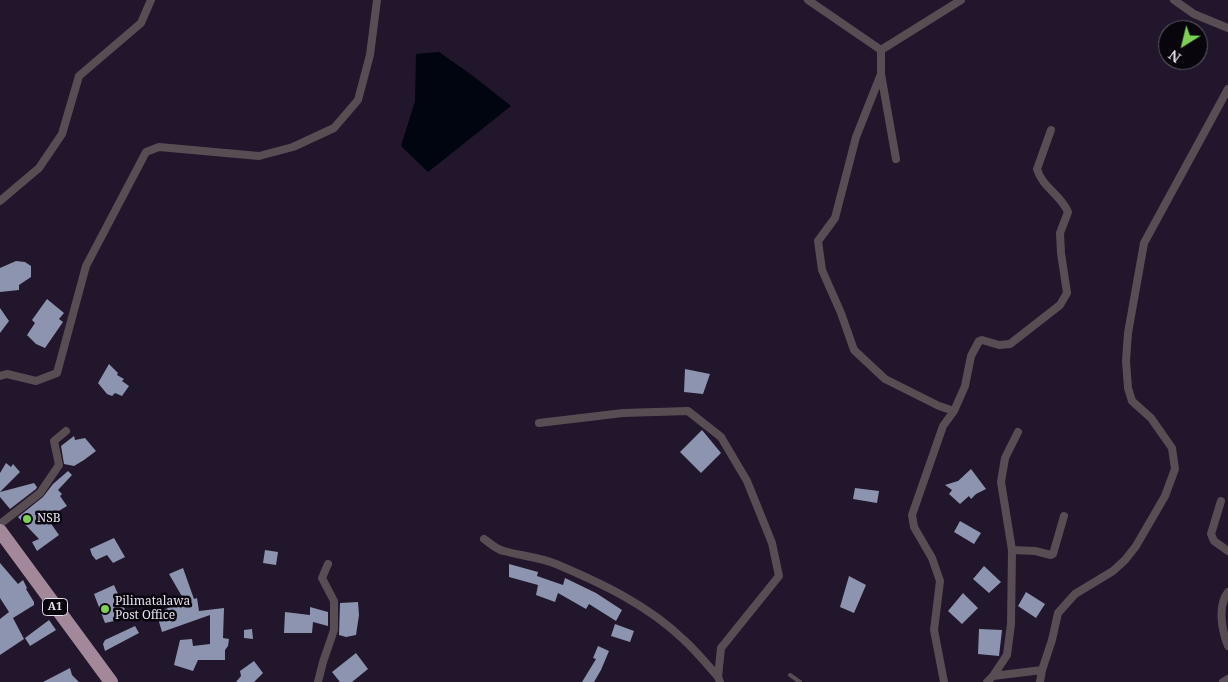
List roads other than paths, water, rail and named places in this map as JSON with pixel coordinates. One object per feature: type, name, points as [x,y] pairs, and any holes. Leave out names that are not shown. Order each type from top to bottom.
[{"type":"highway","name":"A1","points":[[0,532],[110,682]]},
{"type":"street","points":[[0,201],[39,168],[62,134],[79,76],[141,23],[150,0]]},
{"type":"street","points":[[0,376],[7,374],[36,381],[57,373],[86,266],[146,152],[159,147],[259,156],[293,147],[334,128],[358,100],[370,55],[377,0]]},
{"type":"street","points":[[808,0],[880,50]]},
{"type":"street","points":[[880,50],[961,0]]},
{"type":"street","points":[[1174,0],[1194,14],[1228,28]]},
{"type":"street","points":[[880,50],[881,74],[896,159]]},
{"type":"street","points":[[881,74],[856,137],[835,218],[818,241],[822,270],[841,313],[854,350],[885,379],[939,406],[954,411]]},
{"type":"street","points":[[1040,682],[1058,613],[1075,594],[1113,571],[1126,560],[1165,496],[1175,469],[1172,448],[1151,418],[1132,401],[1128,388],[1126,361],[1128,333],[1144,243],[1228,89]]},
{"type":"street","points":[[944,682],[934,630],[940,582],[932,558],[914,527],[912,515],[943,426],[954,411],[965,386],[971,356],[979,340],[999,345],[1010,344],[1060,305],[1067,293],[1060,233],[1068,212],[1065,206],[1044,183],[1037,169],[1051,130]]},
{"type":"street","points":[[539,423],[623,413],[688,411],[721,437],[747,481],[772,543],[780,576],[721,648],[719,679]]},
{"type":"street","points":[[0,524],[40,493],[59,465],[54,441],[66,431]]},
{"type":"street","points":[[990,679],[1007,655],[1012,624],[1012,550],[1001,482],[1005,458],[1018,432]]},
{"type":"street","points":[[1221,502],[1211,534],[1214,541],[1228,550]]},
{"type":"street","points":[[1012,550],[1053,554],[1064,516]]},
{"type":"street","points":[[484,539],[502,551],[554,564],[604,586],[639,606],[665,623],[684,640],[719,679]]},
{"type":"street","points":[[318,682],[334,630],[334,600],[322,578],[328,564]]},
{"type":"street","points":[[1228,592],[1224,597],[1222,618],[1228,646]]},
{"type":"street","points":[[990,679],[1042,670]]},
{"type":"street","points":[[1223,682],[1228,679]]},
{"type":"lane","points":[[790,675],[800,682]]},
{"type":"place","name":"NSB","points":[[27,519]]},
{"type":"place","name":"Pilimatalawa Post Office","points":[[105,609]]}]
